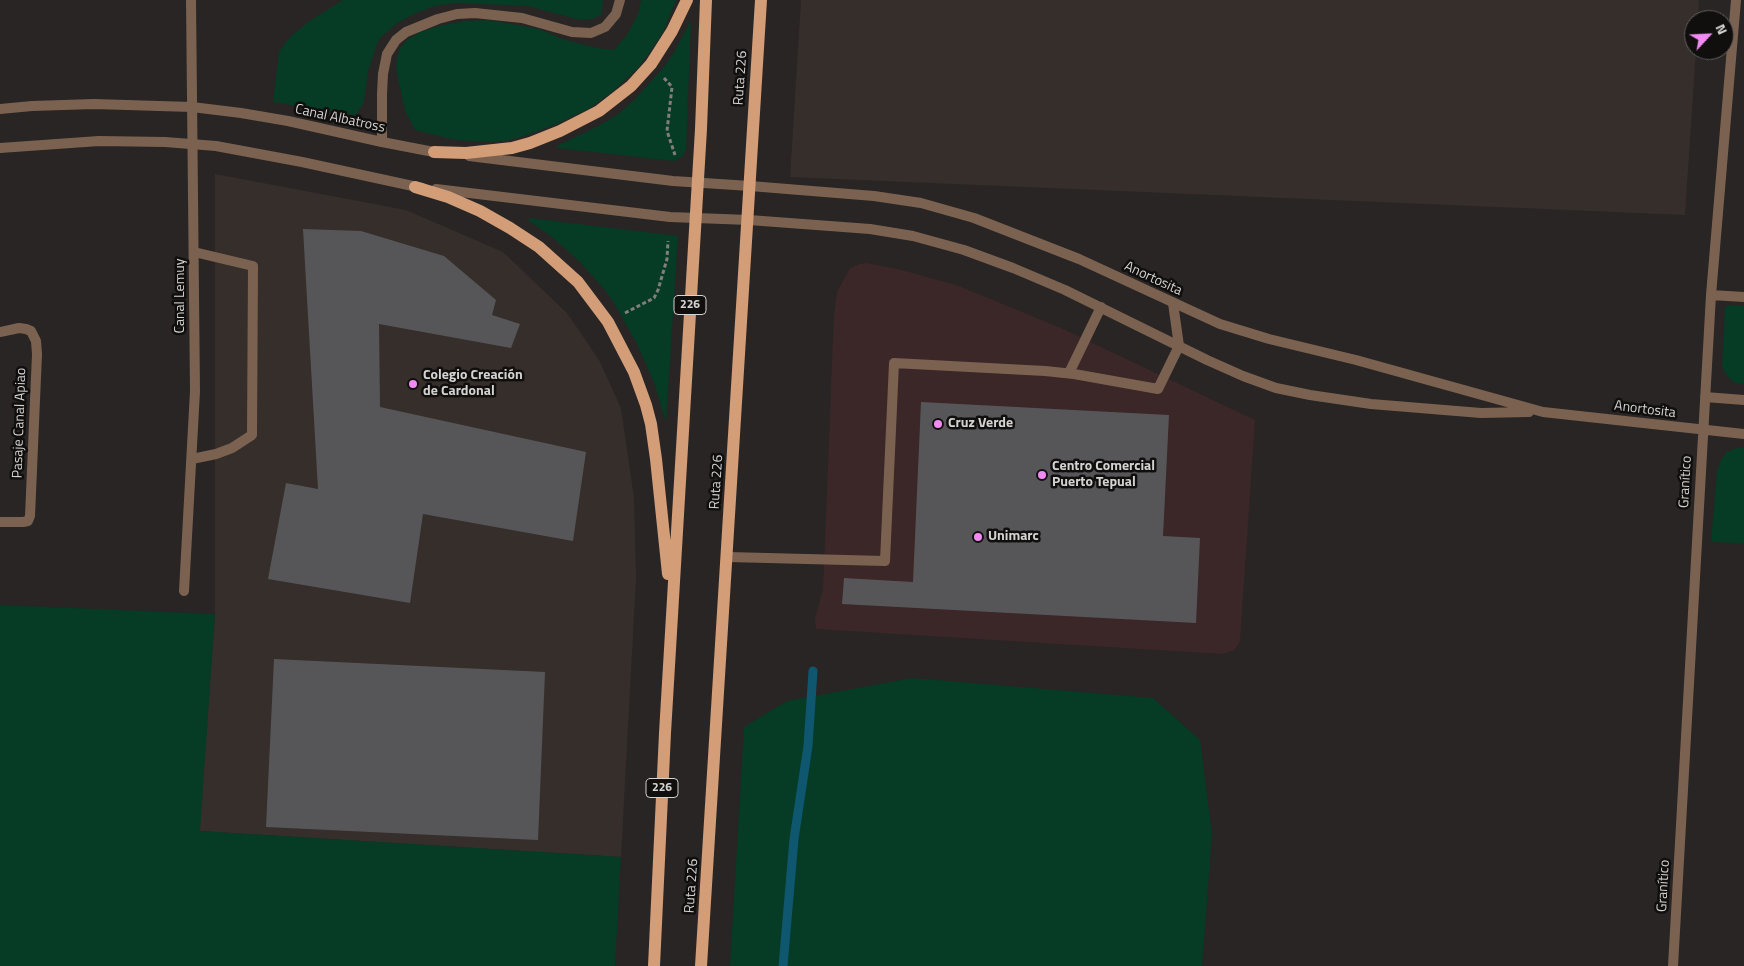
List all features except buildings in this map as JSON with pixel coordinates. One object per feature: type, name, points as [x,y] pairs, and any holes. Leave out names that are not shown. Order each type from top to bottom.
[{"type":"main road","points":[[434,152],[466,153],[497,150],[530,143],[588,117],[609,104],[631,86],[651,64],[672,31],[687,0]]},
{"type":"main road","name":"226","points":[[654,966],[672,609],[701,129],[706,0]]},
{"type":"main road","name":"Ruta 226","points":[[702,966],[761,0]]},
{"type":"main road","points":[[416,187],[448,197],[480,211],[539,247],[578,282],[608,322],[634,372],[651,424],[672,609]]},
{"type":"street","name":"Canal Lemuy","points":[[184,591],[195,391],[191,0]]},
{"type":"street","points":[[382,142],[383,74],[387,54],[396,40],[406,32],[438,19],[457,14],[475,13],[522,18],[572,32],[591,33],[605,27],[616,14],[620,0]]},
{"type":"street","name":"Granítico","points":[[1673,966],[1710,295],[1736,0]]},
{"type":"street","name":"Canal Albatross","points":[[0,109],[94,104],[192,108],[242,113],[434,152],[698,183]]},
{"type":"street","points":[[0,148],[99,141],[216,146],[416,187]]},
{"type":"street","name":"Anortosita","points":[[698,183],[874,196],[921,203],[974,218],[1025,237],[1079,259],[1220,324],[1269,339],[1356,360],[1543,412]]},
{"type":"street","name":"Anortosita","points":[[416,187],[670,217],[844,227],[913,236],[964,250],[1013,268],[1065,290],[1243,376],[1276,388],[1371,404],[1481,413],[1543,412],[1744,434]]},
{"type":"street","points":[[192,459],[216,454],[232,448],[252,435],[253,266],[194,252]]},
{"type":"street","points":[[1710,295],[1744,297]]},
{"type":"street","points":[[728,557],[885,561],[894,363],[1069,373],[1158,389],[1179,346],[1173,303]]},
{"type":"street","points":[[1069,373],[1100,307]]},
{"type":"street","name":"Pasaje Canal Apiao","points":[[0,332],[26,328],[31,331],[36,341],[37,354],[30,516],[28,520],[23,522],[0,522]]},
{"type":"street","points":[[1705,397],[1744,400]]},
{"type":"path","points":[[651,64],[671,85],[667,131],[675,155]]},
{"type":"path","points":[[608,322],[654,298],[662,279],[668,241]]},
{"type":"shaded area","points":[[801,0],[1699,0],[1698,10],[1684,10],[1684,60],[1695,60],[1685,215],[790,177]]},
{"type":"shaded area","points":[[215,174],[406,210],[503,252],[567,313],[599,360],[621,408],[634,498],[636,578],[621,857],[199,831],[215,614]]},
{"type":"shaded area","points":[[867,263],[902,270],[956,285],[1003,304],[1061,328],[1255,420],[1240,641],[1235,650],[1222,654],[816,629],[815,618],[823,590],[834,314],[837,292],[850,268]]},
{"type":"green space","points":[[343,0],[603,0],[601,15],[592,19],[580,20],[528,6],[455,3],[435,6],[397,23],[379,39],[368,71],[364,102],[356,115],[273,102],[279,52],[289,38],[308,22]]},
{"type":"green space","points":[[641,0],[676,0],[663,32],[650,52],[637,69],[612,92],[590,108],[559,123],[506,141],[455,140],[415,130],[405,111],[396,69],[397,58],[400,48],[407,40],[420,32],[464,21],[488,20],[539,29],[565,40],[614,50],[627,35],[639,12]]},
{"type":"green space","points":[[691,20],[686,149],[683,156],[674,161],[557,148],[557,146],[617,115],[633,101],[664,67]]},
{"type":"green space","points":[[529,218],[678,236],[666,422],[653,380],[636,342],[614,303],[579,261],[552,237],[529,221]]},
{"type":"green space","points":[[1728,305],[1744,306],[1744,384],[1735,383],[1728,377],[1722,367],[1725,308]]},
{"type":"green space","points":[[1737,448],[1744,448],[1744,543],[1711,542],[1717,471],[1721,460],[1727,452]]},
{"type":"green space","points":[[0,605],[215,614],[200,831],[621,857],[615,966],[0,966]]},
{"type":"green space","points":[[912,678],[1153,698],[1200,740],[1212,834],[1202,966],[730,966],[744,727],[787,701]]},
{"type":"waterway","points":[[783,966],[794,839],[808,746],[813,671]]},
{"type":"place","name":"Colegio Creación de Cardonal","points":[[413,384]]},
{"type":"place","name":"Cruz Verde","points":[[938,424]]},
{"type":"place","name":"Centro Comercial Puerto Tepual","points":[[1042,475]]},
{"type":"place","name":"Unimarc","points":[[978,537]]}]
